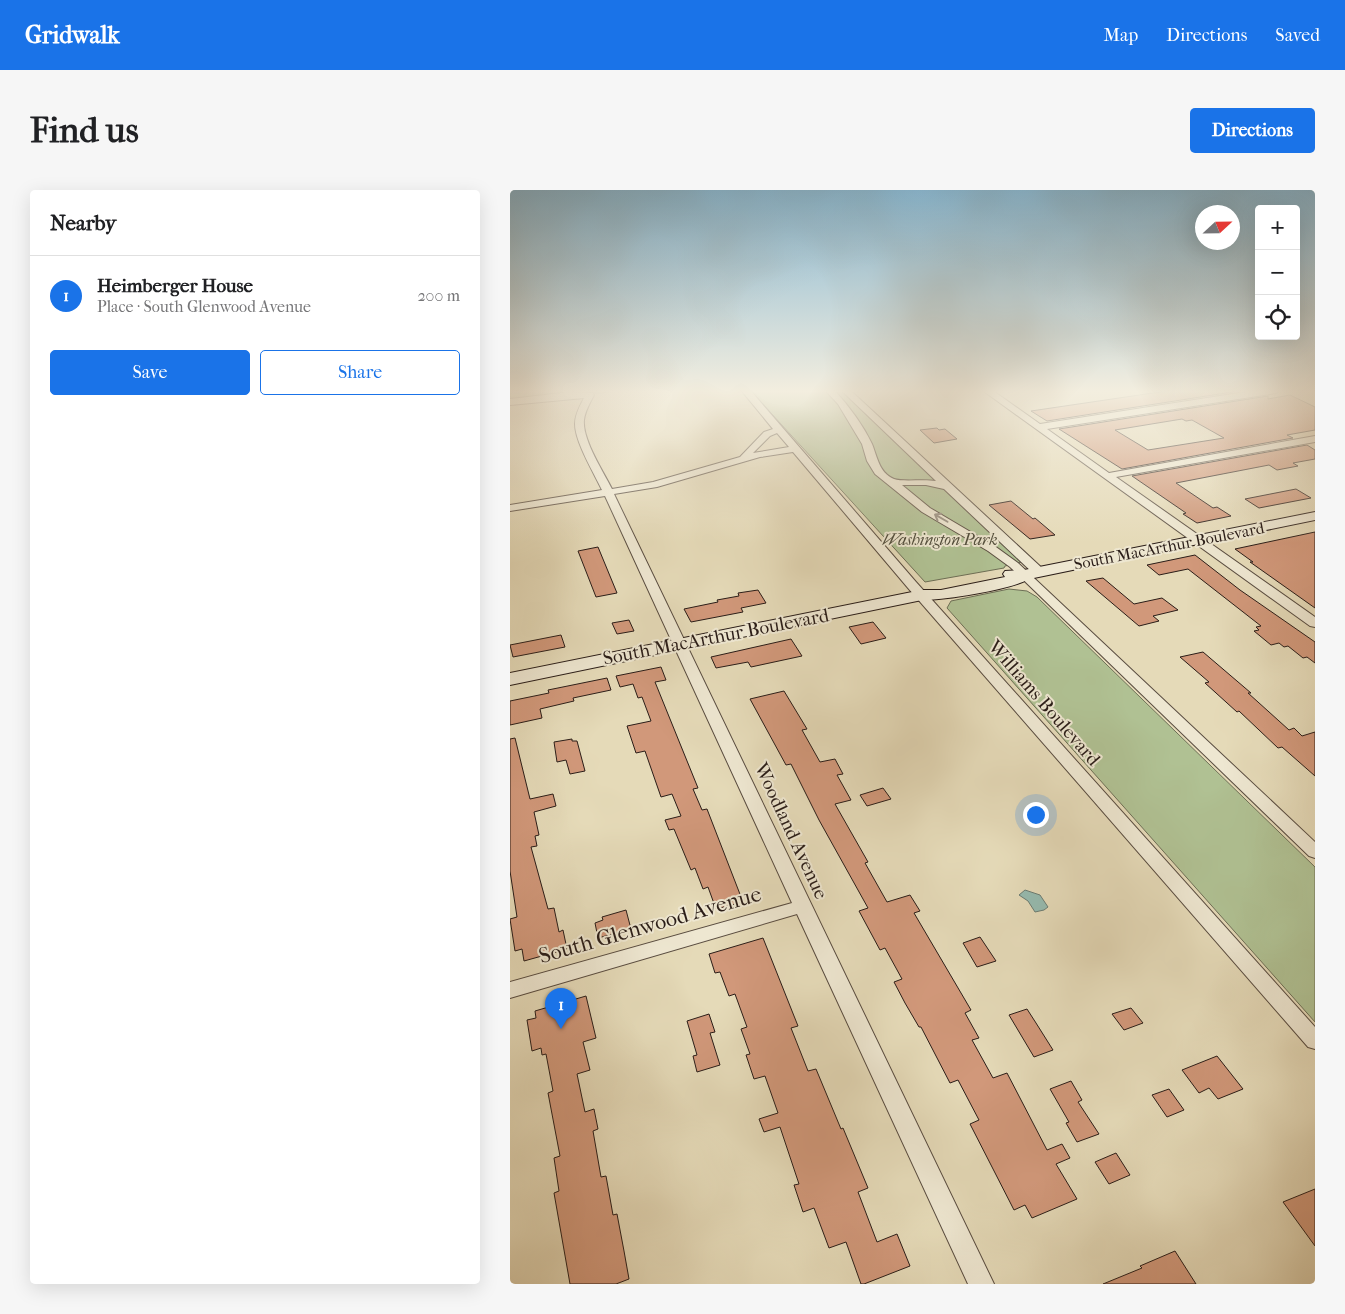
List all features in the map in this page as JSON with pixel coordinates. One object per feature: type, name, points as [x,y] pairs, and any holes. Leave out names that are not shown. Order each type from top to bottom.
[{"type":"main road","name":"South MacArthur Boulevard","points":[[510,679],[922,595],[941,595],[1016,580],[1032,573],[1315,516]]},
{"type":"street","name":"Woodland Avenue","points":[[584,441],[981,1284]]},
{"type":"street","points":[[741,458],[759,441]]},
{"type":"street","name":"Williams Boulevard","points":[[787,441],[1315,1041]]},
{"type":"street","points":[[865,441],[872,461],[879,472],[896,481],[926,510],[1032,573]]},
{"type":"street","points":[[901,441],[950,487],[1032,573],[1315,852]]},
{"type":"street","points":[[1059,441],[1315,623]]},
{"type":"street","points":[[1107,476],[1303,441]]},
{"type":"street","points":[[510,508],[609,493],[673,480],[741,458],[794,449]]},
{"type":"street","points":[[896,481],[913,472],[917,466],[925,463]]},
{"type":"street","points":[[896,481],[926,482],[950,487]]},
{"type":"street","name":"South Glenwood Avenue","points":[[510,990],[803,906]]},
{"type":"green space","name":"Washington Park","points":[[797,441],[895,441],[1022,562],[1005,566],[1004,568],[925,582]]},
{"type":"green space","points":[[1009,589],[1027,591],[1037,597],[1315,867],[1315,1022],[947,608],[951,601]]},
{"type":"water","points":[[1025,890],[1040,895],[1048,907],[1035,912],[1028,901],[1019,895]]},
{"type":"building","points":[[1078,441],[1133,441],[1148,450],[1205,441],[1276,441],[1122,469]]},
{"type":"building","points":[[1307,445],[1315,450],[1315,459],[1293,463],[1298,466],[1277,470],[1269,465],[1176,483],[1213,508],[1217,507],[1231,516],[1197,523],[1183,514],[1186,513],[1132,476]]},
{"type":"building","points":[[1296,489],[1311,498],[1259,508],[1245,499]]},
{"type":"building","points":[[1011,501],[1055,535],[1030,539],[989,505]]},
{"type":"building","points":[[1315,532],[1315,608],[1250,562],[1253,562],[1235,549]]},
{"type":"building","points":[[598,547],[617,593],[596,597],[578,551]]},
{"type":"building","points":[[1195,555],[1240,590],[1315,642],[1315,663],[1307,657],[1303,658],[1288,646],[1284,647],[1279,643],[1271,645],[1254,631],[1259,630],[1256,627],[1261,626],[1188,569],[1159,575],[1147,565]]},
{"type":"building","points":[[1103,578],[1134,604],[1162,598],[1178,610],[1153,616],[1159,621],[1139,626],[1086,581]]},
{"type":"building","points":[[758,590],[766,603],[741,608],[743,612],[691,622],[684,609],[739,596],[738,593]]},
{"type":"building","points":[[629,620],[634,631],[617,634],[612,623]]},
{"type":"building","points":[[873,622],[886,638],[861,644],[849,627]]},
{"type":"building","points":[[561,635],[565,647],[513,657],[510,645]]},
{"type":"building","points":[[791,639],[802,656],[751,667],[748,662],[716,668],[711,657]]},
{"type":"building","points":[[1203,652],[1251,693],[1248,693],[1289,730],[1294,728],[1302,736],[1315,732],[1315,776],[1282,747],[1278,748],[1239,711],[1237,712],[1205,683],[1209,682],[1180,657]]},
{"type":"building","points":[[661,667],[666,680],[655,682],[698,788],[693,789],[702,810],[707,809],[743,902],[716,909],[708,887],[703,889],[695,868],[691,870],[674,829],[669,830],[665,820],[681,816],[672,794],[661,797],[645,751],[636,753],[627,726],[651,721],[642,697],[638,698],[633,684],[620,687],[616,676]]},
{"type":"building","points":[[607,678],[611,690],[573,698],[574,701],[540,709],[542,718],[510,725],[510,701],[549,693],[548,690]]},
{"type":"building","points":[[784,691],[807,729],[802,730],[820,762],[835,759],[843,774],[837,775],[851,800],[835,804],[868,862],[865,863],[887,902],[910,895],[920,911],[914,913],[971,1010],[965,1013],[979,1038],[972,1040],[993,1078],[1007,1073],[1047,1150],[1062,1144],[1070,1158],[1056,1164],[1077,1199],[1032,1218],[1025,1205],[1014,1210],[970,1124],[979,1120],[958,1080],[950,1083],[921,1027],[919,1027],[905,1003],[894,982],[902,979],[885,948],[880,950],[859,911],[868,908],[819,820],[791,764],[786,765],[750,699]]},
{"type":"building","points":[[515,738],[530,799],[553,794],[556,806],[534,812],[539,835],[535,836],[537,846],[531,847],[548,909],[554,908],[559,932],[563,930],[567,949],[524,961],[522,949],[515,951],[510,919],[517,917],[510,871],[510,739]]},
{"type":"building","points":[[572,739],[572,741],[577,741],[585,771],[570,774],[566,760],[557,762],[554,742]]},
{"type":"building","points":[[883,788],[891,799],[867,806],[860,795]]},
{"type":"building","points":[[626,910],[631,929],[598,938],[595,923],[603,920],[602,917]]},
{"type":"building","points":[[980,937],[996,961],[977,967],[963,943]]},
{"type":"building","points":[[763,938],[798,1026],[791,1028],[808,1071],[816,1069],[868,1188],[858,1192],[877,1242],[897,1234],[910,1266],[864,1284],[861,1284],[846,1242],[829,1248],[814,1208],[803,1212],[794,1185],[799,1184],[780,1127],[764,1132],[759,1119],[778,1113],[765,1076],[754,1079],[746,1055],[750,1054],[741,1029],[747,1027],[735,994],[729,996],[720,972],[715,973],[709,954]]},
{"type":"building","points":[[586,996],[596,1038],[583,1042],[590,1070],[577,1074],[585,1112],[594,1109],[598,1129],[593,1131],[601,1177],[606,1176],[613,1215],[617,1214],[624,1251],[629,1279],[616,1284],[570,1284],[554,1193],[559,1191],[554,1158],[560,1156],[548,1093],[553,1091],[546,1054],[542,1055],[541,1048],[532,1051],[527,1020],[536,1018],[535,1011]]},
{"type":"building","points":[[1131,1008],[1143,1023],[1124,1030],[1112,1014]]},
{"type":"building","points":[[1027,1009],[1053,1050],[1034,1057],[1009,1015]]},
{"type":"building","points":[[709,1014],[715,1032],[710,1033],[720,1065],[697,1072],[693,1056],[697,1055],[687,1021]]},
{"type":"building","points":[[1217,1056],[1243,1089],[1218,1099],[1209,1088],[1199,1093],[1182,1070]]},
{"type":"building","points":[[1071,1081],[1082,1100],[1078,1102],[1099,1134],[1077,1142],[1066,1123],[1069,1122],[1050,1089]]},
{"type":"building","points":[[1169,1089],[1184,1110],[1167,1117],[1152,1095]]},
{"type":"building","points":[[1116,1153],[1130,1175],[1109,1184],[1095,1162]]},
{"type":"building","points":[[1315,1189],[1315,1246],[1283,1202]]},
{"type":"building","points":[[1175,1251],[1196,1284],[1103,1284],[1142,1268],[1140,1266]]},
{"type":"place","name":"Heimberger House","points":[[561,1029]]}]
